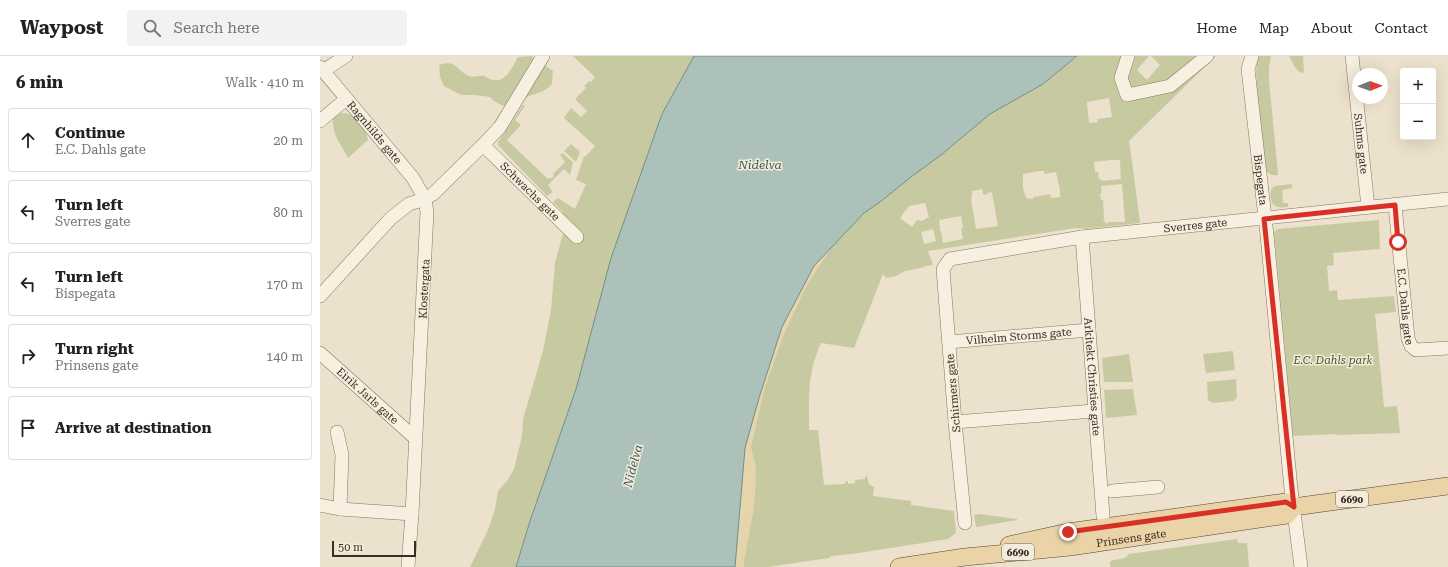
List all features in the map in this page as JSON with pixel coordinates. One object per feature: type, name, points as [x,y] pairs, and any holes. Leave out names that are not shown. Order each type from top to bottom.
[{"type":"main road","name":"Prinsens gate","points":[[899,567],[965,557],[1034,539],[1075,531],[1286,502],[1294,507],[1448,486]]},
{"type":"street","points":[[321,69],[346,56]]},
{"type":"street","points":[[320,296],[391,218],[409,204],[425,199],[433,194],[484,145],[500,126],[543,56]]},
{"type":"street","points":[[1128,56],[1121,78],[1127,95],[1170,86],[1207,56]]},
{"type":"street","name":"Bispegata","points":[[1252,56],[1248,69],[1301,567]]},
{"type":"street","name":"Suhms gate","points":[[1352,56],[1368,207]]},
{"type":"street","name":"Ragnhilds gate","points":[[321,69],[412,178],[425,199]]},
{"type":"street","points":[[320,122],[346,99]]},
{"type":"street","name":"Schwachs gate","points":[[484,145],[577,237]]},
{"type":"street","name":"Klostergata","points":[[408,567],[427,228],[425,199]]},
{"type":"street","name":"Sverres gate","points":[[946,264],[950,259],[1082,237],[1448,199]]},
{"type":"street","name":"E.C. Dahls gate","points":[[1395,205],[1408,338],[1411,346],[1416,350],[1448,348]]},
{"type":"street","name":"Arkitekt Christies gate","points":[[1082,237],[1103,516]]},
{"type":"street","name":"Schirmers gate","points":[[946,264],[943,269],[965,524]]},
{"type":"street","name":"Vilhelm Storms gate","points":[[949,342],[1089,330]]},
{"type":"street","name":"Eirik Jarls gate","points":[[320,353],[415,438]]},
{"type":"street","points":[[955,422],[1094,411]]},
{"type":"street","points":[[337,432],[342,455],[340,509]]},
{"type":"street","points":[[1112,491],[1136,484],[1158,487]]},
{"type":"street","points":[[320,505],[340,509],[412,514]]},
{"type":"green space","points":[[531,56],[553,71],[552,84],[547,89],[505,107],[490,97],[461,95],[444,86],[440,77],[439,65],[449,63],[453,64],[464,74],[469,76],[484,76],[492,80],[498,80],[502,79],[508,73],[518,57]]},
{"type":"green space","points":[[573,56],[694,56],[662,114],[576,389],[530,521],[516,567],[470,567],[488,530],[495,509],[498,491],[507,481],[514,469],[522,436],[523,419],[543,351],[551,310],[555,263],[562,237],[570,221],[561,214],[563,212],[553,202],[558,198],[575,209],[586,184],[576,180],[584,156],[585,157],[595,146],[564,118],[571,108],[581,117],[587,111],[575,99],[586,88],[584,86],[589,81],[591,82],[595,77]]},
{"type":"green space","points":[[1077,56],[1149,56],[1137,70],[1147,80],[1160,65],[1151,56],[1216,56],[1129,141],[1140,223],[1085,229],[1076,228],[928,251],[933,265],[905,271],[896,276],[886,278],[883,274],[854,348],[821,343],[816,354],[811,375],[809,396],[809,430],[818,430],[824,485],[845,484],[845,482],[848,481],[848,484],[855,483],[855,480],[865,479],[865,476],[867,476],[869,484],[874,487],[873,496],[911,501],[911,505],[954,511],[956,533],[948,539],[831,556],[829,558],[768,567],[735,567],[745,448],[782,327],[814,266],[864,213],[941,155],[990,114],[1043,84]],"holes":[[[1109,98],[1112,117],[1097,119],[1098,122],[1089,123],[1087,102]],[[1120,160],[1121,179],[1102,181],[1099,179],[1098,172],[1095,172],[1094,162]],[[1039,171],[1044,171],[1044,174],[1056,172],[1060,197],[1051,198],[1050,194],[1034,197],[1033,199],[1026,198],[1023,188],[1023,174]],[[1122,184],[1125,222],[1109,222],[1107,224],[1103,220],[1103,200],[1101,200],[1100,193],[1102,193],[1101,186]],[[982,189],[983,194],[985,195],[990,192],[992,193],[998,226],[976,229],[971,199],[972,191]],[[925,203],[929,217],[922,221],[917,220],[912,227],[900,218],[909,206]],[[961,216],[963,239],[943,243],[939,220]],[[933,229],[936,241],[924,244],[921,232]]]},
{"type":"green space","points":[[1258,56],[1271,56],[1269,81],[1278,175],[1270,174],[1264,168],[1257,90],[1256,70]]},
{"type":"green space","points":[[1289,56],[1303,56],[1304,73],[1297,69]]},
{"type":"green space","points":[[523,105],[525,106],[515,120],[521,125],[507,140],[548,179],[554,176],[553,174],[565,162],[560,155],[562,153],[573,162],[570,175],[564,169],[548,185],[553,192],[547,196],[498,145],[498,142]]},
{"type":"green space","points":[[343,113],[353,116],[360,122],[365,130],[368,140],[348,158],[335,135],[333,125],[333,119],[338,114]]},
{"type":"green space","points":[[571,144],[580,152],[576,162],[564,151]]},
{"type":"green space","points":[[1292,184],[1292,188],[1282,190],[1283,203],[1288,203],[1288,207],[1275,206],[1270,196],[1272,188],[1275,186]]},
{"type":"green space","name":"E.C. Dahls park","points":[[1379,220],[1380,249],[1333,253],[1334,265],[1327,266],[1329,291],[1337,290],[1338,300],[1394,296],[1396,312],[1375,314],[1384,407],[1397,406],[1400,433],[1293,436],[1274,232],[1278,229]]},
{"type":"green space","points":[[1233,351],[1235,370],[1206,373],[1203,354]]},
{"type":"green space","points":[[1129,354],[1133,382],[1104,382],[1102,358]]},
{"type":"green space","points":[[1236,379],[1237,397],[1234,401],[1213,403],[1208,400],[1207,382]]},
{"type":"green space","points":[[1133,389],[1137,415],[1106,418],[1104,390]]},
{"type":"green space","points":[[979,514],[1017,520],[976,527],[974,516]]},
{"type":"green space","points":[[1237,539],[1238,543],[1247,543],[1249,567],[1110,567],[1110,561],[1125,558],[1129,554]]},
{"type":"sand","points":[[830,250],[807,285],[784,334],[765,387],[751,447],[756,467],[755,494],[744,567],[735,567],[745,448],[759,398],[782,327],[814,266]]},
{"type":"water","name":"Nidelva","points":[[694,56],[1077,56],[1043,84],[990,114],[941,155],[864,213],[814,266],[782,327],[759,398],[745,448],[735,567],[516,567],[530,521],[576,389],[611,258],[662,114]]},
{"type":"route","points":[[1068,532],[1286,502],[1294,507],[1291,489],[1267,235],[1264,219],[1395,205],[1398,242]]}]
